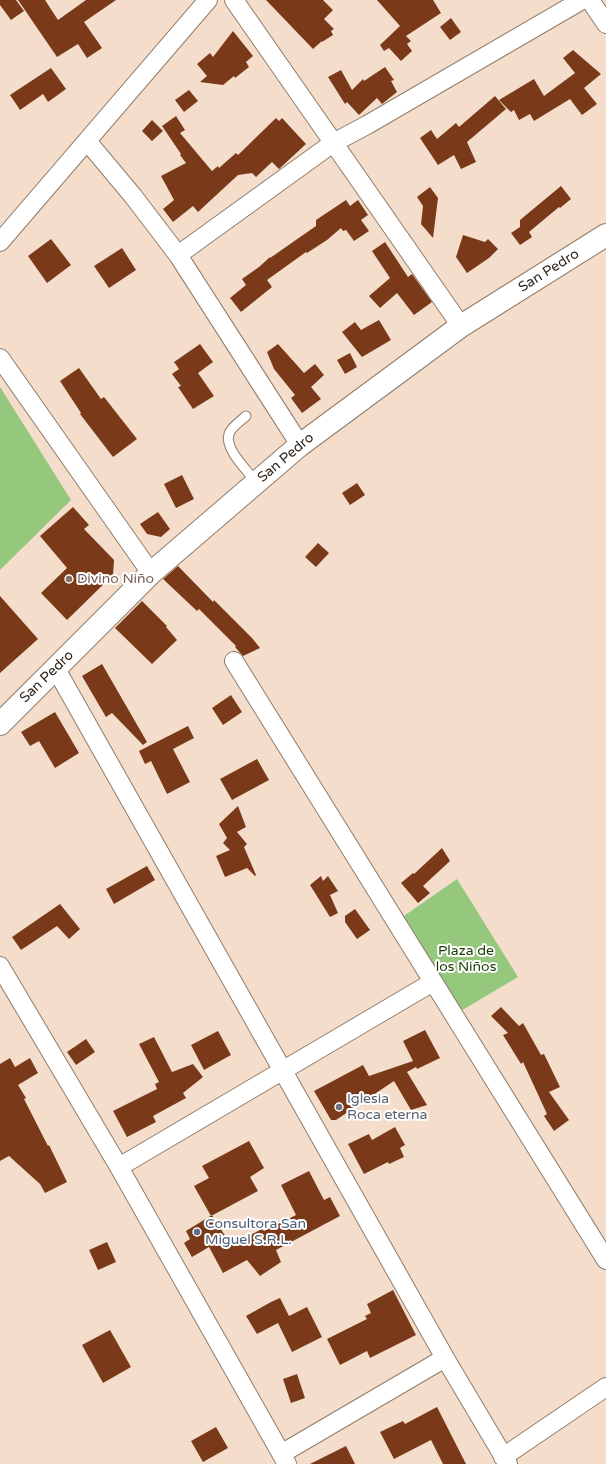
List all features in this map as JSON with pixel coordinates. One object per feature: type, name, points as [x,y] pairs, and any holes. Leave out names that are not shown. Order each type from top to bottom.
[{"type":"main road","name":"San Pedro","points":[[0,724],[151,573],[300,444],[461,326],[606,235]]},
{"type":"street","points":[[0,242],[208,0]]},
{"type":"street","points":[[234,0],[461,326]]},
{"type":"street","points":[[178,255],[333,143],[367,125],[582,0]]},
{"type":"street","points":[[590,0],[606,24]]},
{"type":"street","points":[[87,141],[133,196],[178,255],[300,444]]},
{"type":"street","points":[[0,358],[151,573]]},
{"type":"street","points":[[234,661],[606,1260]]},
{"type":"street","points":[[56,669],[282,1071],[445,1358],[505,1460],[606,1387]]},
{"type":"street","points":[[0,966],[119,1167],[284,1459],[445,1358]]},
{"type":"street","points":[[119,1167],[433,982]]},
{"type":"lane","points":[[246,416],[232,428],[228,434],[229,443],[233,453],[256,482]]},
{"type":"green space","points":[[0,387],[71,500],[0,570]]},
{"type":"green space","name":"Plaza de los Niños","points":[[457,879],[518,977],[459,1012],[401,918]]},
{"type":"building","points":[[0,0],[16,0],[24,11],[11,20],[0,5]]},
{"type":"building","points":[[18,0],[45,0],[58,20],[86,0],[116,0],[84,22],[102,48],[87,58],[78,44],[57,57]]},
{"type":"building","points":[[266,0],[323,0],[333,10],[324,19],[334,29],[331,31],[333,35],[322,41],[313,49]]},
{"type":"building","points":[[377,0],[433,0],[441,13],[406,36],[411,41],[407,44],[412,51],[401,61],[389,48],[384,51],[380,45],[400,26]]},
{"type":"building","points":[[451,18],[461,32],[450,40],[440,27]]},
{"type":"building","points":[[233,31],[253,56],[246,62],[249,67],[223,85],[200,82],[207,76],[197,64],[210,53],[213,57]]},
{"type":"building","points":[[573,50],[601,74],[584,88],[597,104],[582,115],[570,99],[534,121],[530,114],[519,120],[514,110],[511,112],[499,100],[534,79],[544,96],[575,73],[563,58]]},
{"type":"building","points":[[385,67],[394,80],[391,81],[397,92],[382,104],[377,98],[359,115],[347,102],[345,104],[328,77],[341,70],[352,90],[363,79],[364,81]]},
{"type":"building","points":[[51,68],[66,89],[48,102],[43,94],[20,110],[10,95]]},
{"type":"building","points":[[189,90],[198,101],[184,112],[175,100]]},
{"type":"building","points":[[495,96],[506,109],[467,142],[476,162],[461,169],[454,155],[438,165],[420,138],[431,130],[437,139],[456,123],[459,127]]},
{"type":"building","points":[[176,116],[185,130],[180,133],[212,171],[218,166],[219,168],[236,153],[238,155],[276,118],[279,121],[282,118],[306,144],[279,169],[272,162],[256,177],[252,173],[238,175],[198,212],[193,206],[173,222],[163,209],[174,200],[161,176],[186,163],[162,126]]},
{"type":"building","points":[[152,120],[163,131],[152,141],[142,131]]},
{"type":"building","points":[[561,186],[571,199],[529,232],[532,237],[520,245],[511,233],[520,227],[520,220]]},
{"type":"building","points":[[430,187],[438,198],[433,238],[421,224],[423,206],[417,197]]},
{"type":"building","points":[[346,200],[350,206],[358,200],[368,215],[361,220],[369,231],[354,241],[346,230],[343,231],[341,228],[327,240],[307,253],[306,252],[267,280],[272,287],[241,312],[230,298],[246,285],[242,279],[270,257],[316,226],[316,220]]},
{"type":"building","points":[[463,235],[485,242],[488,239],[498,249],[489,258],[467,273],[456,257]]},
{"type":"building","points":[[51,239],[71,265],[47,283],[28,256]]},
{"type":"building","points":[[385,242],[408,277],[412,274],[432,302],[414,315],[397,293],[380,308],[369,296],[390,278],[372,251]]},
{"type":"building","points":[[122,248],[136,270],[109,288],[94,266]]},
{"type":"building","points":[[379,320],[391,340],[362,357],[342,332],[355,322],[361,330]]},
{"type":"building","points":[[200,344],[213,362],[198,373],[214,396],[193,409],[178,387],[181,386],[172,374],[179,369],[174,362]]},
{"type":"building","points":[[278,344],[304,373],[315,364],[324,375],[311,387],[321,399],[302,413],[291,398],[295,395],[274,369],[267,352]]},
{"type":"building","points":[[350,353],[357,367],[345,374],[337,360]]},
{"type":"building","points":[[79,368],[101,399],[104,397],[137,439],[113,457],[80,414],[81,413],[60,381]]},
{"type":"building","points":[[182,475],[194,499],[176,508],[164,484]]},
{"type":"building","points":[[357,483],[365,495],[350,505],[342,493]]},
{"type":"building","points":[[73,507],[89,525],[84,529],[114,560],[113,575],[67,620],[41,593],[67,568],[40,536]]},
{"type":"building","points":[[158,512],[170,529],[161,537],[147,534],[140,524]]},
{"type":"building","points":[[318,543],[329,553],[316,567],[305,557]]},
{"type":"building","points":[[178,566],[213,602],[214,600],[252,638],[260,648],[243,656],[235,647],[236,646],[199,609],[197,611],[163,579]]},
{"type":"building","points":[[0,596],[38,639],[0,673]]},
{"type":"building","points":[[142,601],[167,626],[166,627],[177,640],[152,664],[115,628]]},
{"type":"building","points":[[102,664],[147,742],[143,745],[112,713],[106,717],[82,676]]},
{"type":"building","points":[[231,695],[242,712],[223,725],[212,708]]},
{"type":"building","points":[[55,712],[79,753],[55,768],[39,741],[30,746],[21,732]]},
{"type":"building","points":[[188,726],[194,738],[173,749],[190,782],[167,794],[151,761],[145,764],[139,751]]},
{"type":"building","points":[[257,759],[269,780],[232,800],[220,779]]},
{"type":"building","points":[[238,806],[246,827],[237,832],[247,844],[244,847],[256,875],[255,876],[247,868],[225,877],[216,856],[230,850],[223,843],[227,838],[219,824]]},
{"type":"building","points":[[442,848],[450,861],[423,886],[430,893],[418,903],[401,883],[413,873],[414,874]]},
{"type":"building","points":[[147,866],[155,880],[114,904],[106,889]]},
{"type":"building","points":[[321,876],[323,881],[328,876],[338,891],[330,895],[338,913],[330,917],[310,885]]},
{"type":"building","points":[[60,904],[80,929],[69,939],[57,926],[21,950],[12,937]]},
{"type":"building","points":[[355,909],[370,930],[357,939],[345,922],[345,916]]},
{"type":"building","points":[[501,1007],[519,1026],[523,1023],[541,1055],[544,1054],[560,1087],[549,1092],[569,1120],[554,1131],[544,1116],[547,1114],[523,1062],[521,1064],[503,1035],[508,1033],[491,1016]]},
{"type":"building","points":[[425,1030],[440,1058],[407,1072],[427,1105],[411,1110],[394,1081],[336,1120],[331,1120],[314,1091],[363,1065],[369,1076],[413,1061],[403,1041]]},
{"type":"building","points":[[218,1031],[231,1055],[204,1070],[191,1045]]},
{"type":"building","points":[[154,1037],[172,1072],[193,1064],[203,1077],[183,1093],[186,1098],[153,1116],[156,1122],[127,1137],[113,1111],[157,1089],[155,1084],[159,1082],[139,1044]]},
{"type":"building","points":[[86,1039],[95,1052],[76,1065],[67,1052]]},
{"type":"building","points":[[10,1058],[15,1067],[30,1058],[38,1073],[18,1085],[26,1098],[24,1099],[67,1182],[45,1193],[40,1184],[9,1156],[0,1161],[0,1064]]},
{"type":"building","points":[[395,1127],[405,1145],[400,1148],[404,1157],[389,1164],[388,1162],[364,1174],[348,1144],[369,1134],[372,1140]]},
{"type":"building","points":[[249,1141],[264,1168],[250,1177],[258,1191],[211,1216],[194,1186],[209,1178],[202,1166]]},
{"type":"building","points":[[309,1171],[324,1200],[330,1197],[340,1216],[276,1250],[281,1262],[260,1276],[247,1260],[223,1273],[209,1247],[192,1257],[184,1243],[190,1239],[186,1231],[212,1215],[231,1245],[262,1229],[264,1231],[296,1215],[281,1185]]},
{"type":"building","points":[[107,1242],[116,1262],[98,1270],[89,1250]]},
{"type":"building","points":[[393,1290],[416,1335],[370,1358],[367,1351],[340,1365],[327,1339],[367,1319],[365,1316],[371,1313],[367,1304]]},
{"type":"building","points":[[280,1298],[289,1316],[307,1307],[322,1337],[292,1352],[278,1323],[257,1334],[246,1316]]},
{"type":"building","points":[[110,1330],[131,1367],[103,1383],[82,1345]]},
{"type":"building","points":[[297,1374],[305,1398],[291,1403],[283,1379]]},
{"type":"building","points":[[437,1407],[466,1464],[443,1464],[431,1440],[394,1459],[380,1432],[403,1421],[405,1424]]},
{"type":"building","points":[[216,1427],[228,1448],[203,1462],[191,1441]]},
{"type":"building","points":[[346,1446],[355,1464],[310,1464]]},
{"type":"place","name":"Divino Niño","points":[[69,579]]},
{"type":"place","name":"Iglesia Roca eterna","points":[[339,1107]]},
{"type":"place","name":"Consultora San Miguel S.R.L.","points":[[197,1232]]}]
